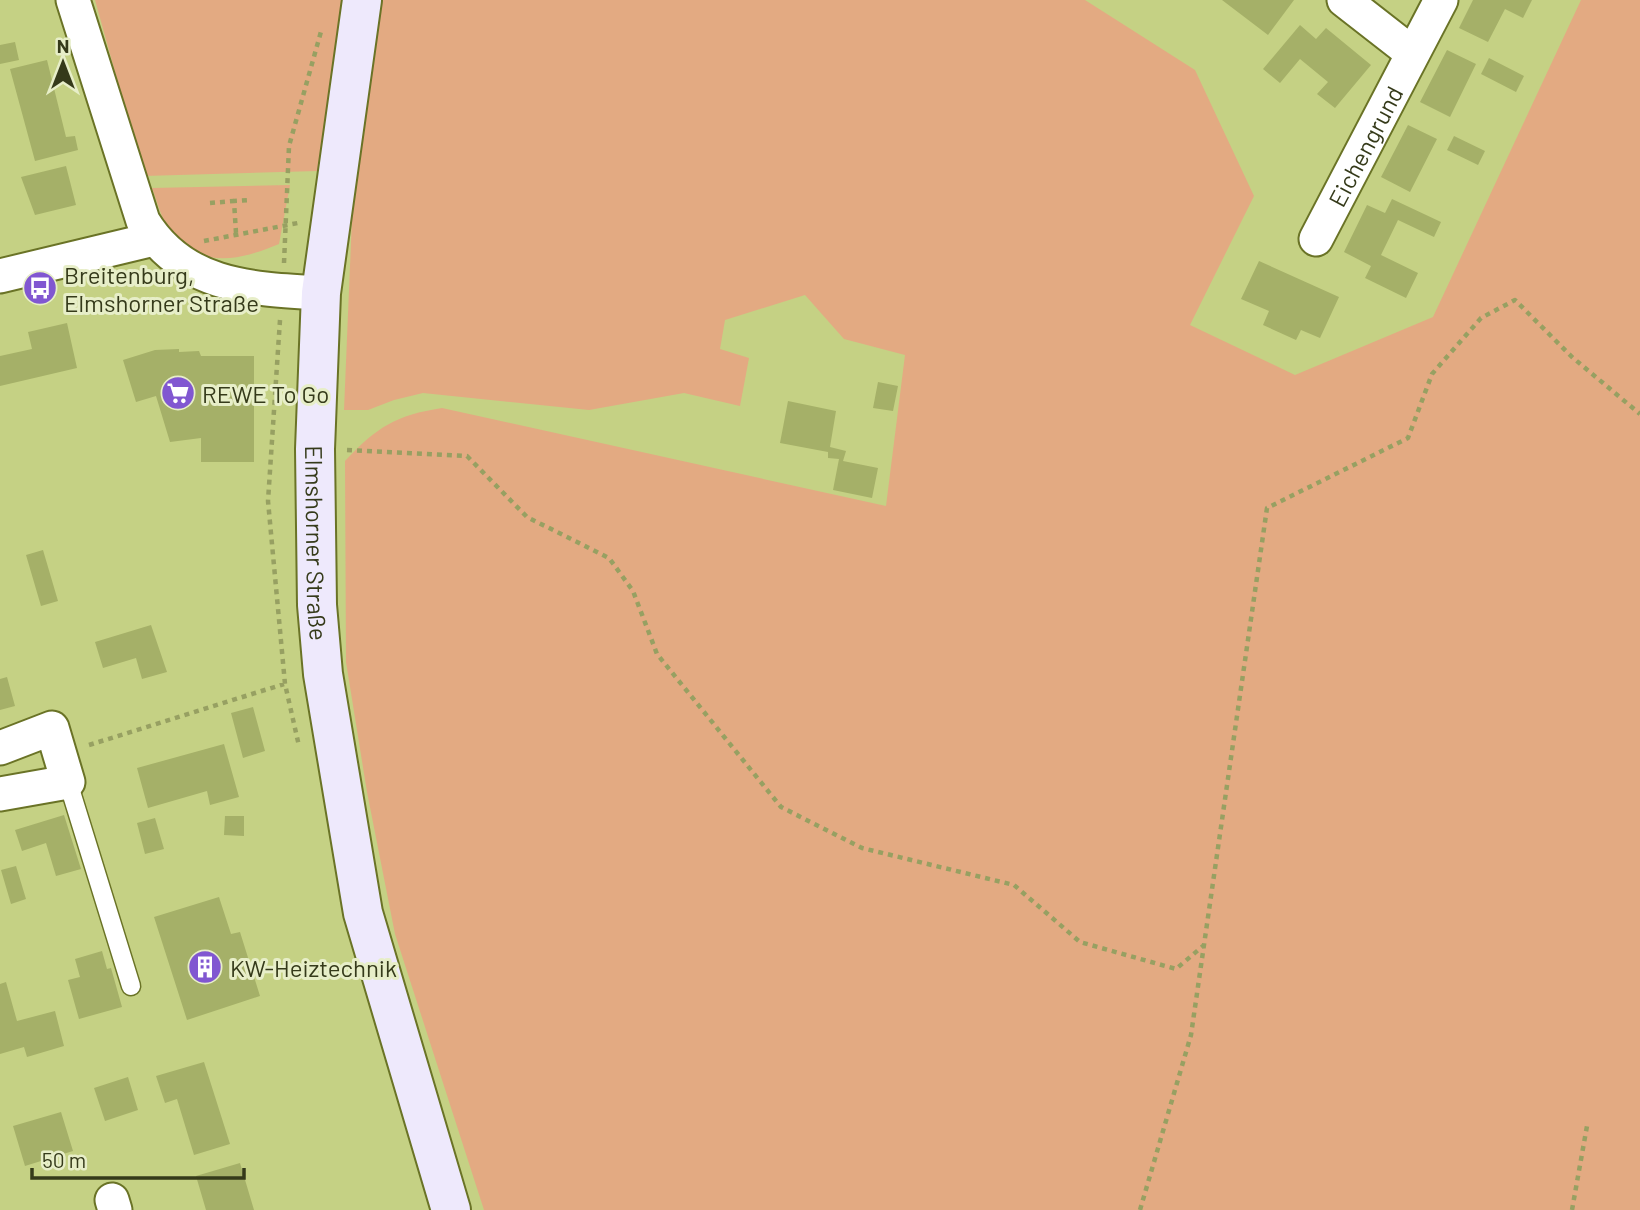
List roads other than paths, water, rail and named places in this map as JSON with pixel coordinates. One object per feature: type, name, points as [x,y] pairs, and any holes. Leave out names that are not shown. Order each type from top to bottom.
[{"type":"main road","name":"Elmshorner Straße","points":[[362,0],[321,293],[315,449],[317,605],[323,674],[363,913],[451,1210]]},
{"type":"street","points":[[73,0],[142,221],[160,245],[209,278],[265,290],[321,293]]},
{"type":"street","points":[[1344,0],[1412,52]]},
{"type":"street","name":"Eichengrund","points":[[1316,239],[1441,0]]},
{"type":"street","points":[[0,276],[160,245]]},
{"type":"street","points":[[0,748],[52,728],[65,768],[0,794]]},
{"type":"lane","points":[[65,768],[131,986]]},
{"type":"place","name":"Breitenburg, Elmshorner Straße","points":[[40,288]]},
{"type":"place","name":"REWE To Go","points":[[178,393]]},
{"type":"place","name":"KW-Heiztechnik","points":[[205,967]]}]
